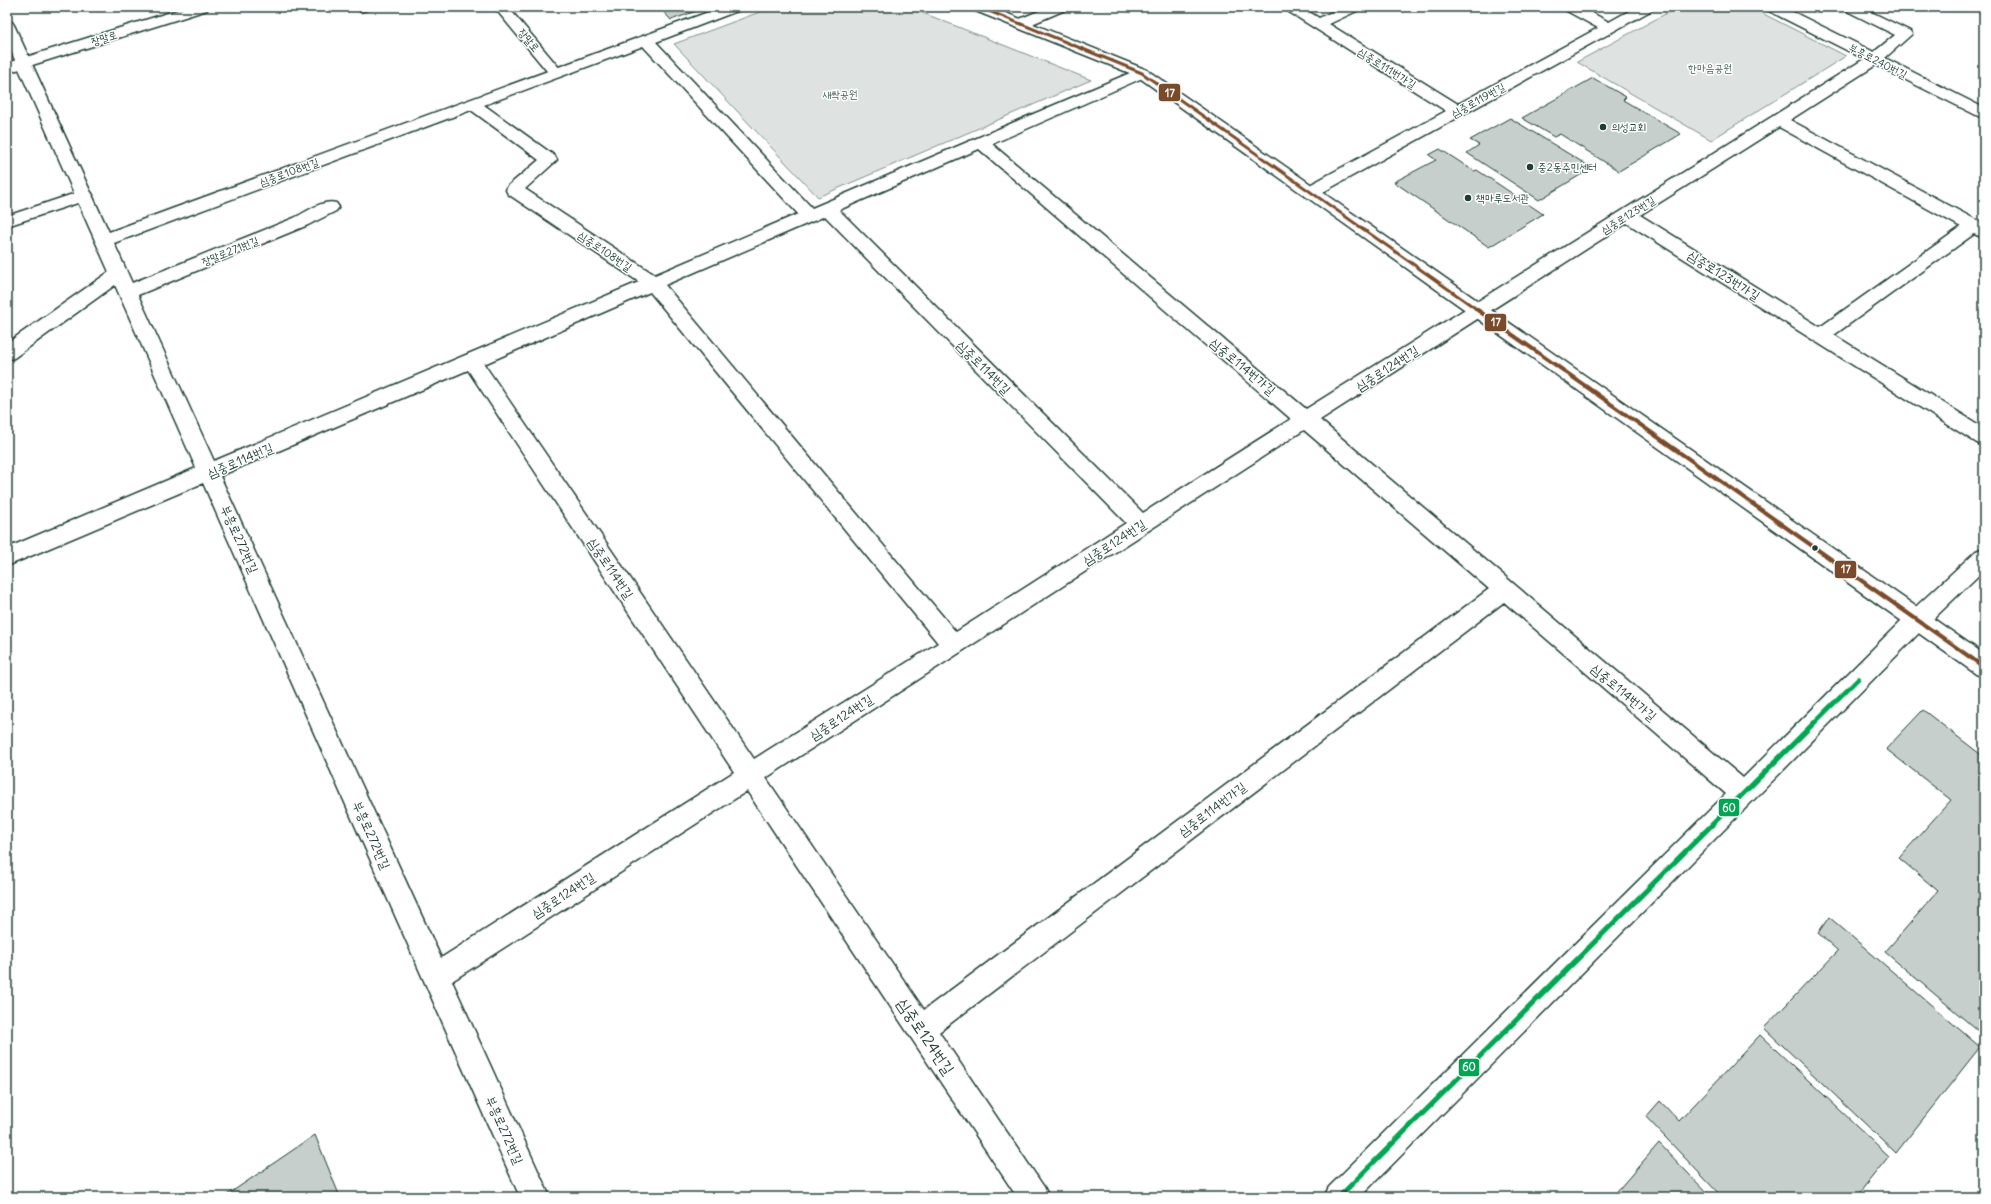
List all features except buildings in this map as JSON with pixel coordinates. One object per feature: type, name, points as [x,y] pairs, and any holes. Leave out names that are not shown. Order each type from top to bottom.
[{"type":"street","name":"장말로","points":[[7,68],[202,7]]},
{"type":"street","name":"심중로108번길","points":[[105,240],[735,7]]},
{"type":"street","points":[[978,7],[1142,73],[1984,667]]},
{"type":"street","points":[[1020,24],[1060,7]]},
{"type":"street","name":"심중로111번가길","points":[[1292,7],[1457,112]]},
{"type":"street","points":[[1318,24],[1354,7]]},
{"type":"street","points":[[1570,7],[1608,28]]},
{"type":"street","name":"심중로119번길","points":[[1310,192],[1646,7]]},
{"type":"street","name":"부흥로240번길","points":[[1772,7],[1984,114]]},
{"type":"street","name":"심중로123번길","points":[[1477,310],[1875,59],[1905,34],[1850,7]]},
{"type":"street","points":[[7,25],[210,473]]},
{"type":"street","points":[[646,40],[810,217]]},
{"type":"street","name":"심중로114번길","points":[[7,557],[210,473],[810,217],[1142,73]]},
{"type":"street","name":"심중로108번길","points":[[472,104],[549,160],[514,190],[653,283]]},
{"type":"street","points":[[1778,120],[1979,229],[1820,336]]},
{"type":"street","name":"심중로114번가길","points":[[981,143],[1744,794]]},
{"type":"street","name":"장말로271번길","points":[[128,292],[302,221],[330,207]]},
{"type":"street","name":"심중로114번길","points":[[828,209],[1141,525]]},
{"type":"street","name":"심중로123번가길","points":[[1627,215],[1984,438]]},
{"type":"street","points":[[7,353],[120,273]]},
{"type":"street","points":[[653,283],[953,645]]},
{"type":"street","name":"심중로124번길","points":[[436,976],[1477,310]]},
{"type":"street","name":"심중로114번길","points":[[472,361],[750,775]]},
{"type":"street","name":"부흥로272번길","points":[[210,473],[534,1197]]},
{"type":"street","points":[[1339,1197],[1917,620],[1984,557]]},
{"type":"street","name":"심중로114번가길","points":[[921,1029],[1504,590]]},
{"type":"street","name":"심중로124번길","points":[[750,775],[1034,1197]]},
{"type":"lane","name":"장말로","points":[[501,7],[556,73]]},
{"type":"lane","points":[[7,221],[85,195]]},
{"type":"green space","name":"새싹공원","points":[[773,7],[908,7],[1091,80],[818,197],[674,44]]},
{"type":"green space","name":"한마음공원","points":[[1678,7],[1750,7],[1846,56],[1711,140],[1577,62]]},
{"type":"transit line","name":"17","points":[[989,11],[1142,73],[1984,667]]},
{"type":"transit line","name":"60","points":[[1339,1197],[1859,678]]},
{"type":"place","name":"의성교회","points":[[1603,127]]},
{"type":"place","name":"중2동주민센터","points":[[1530,167]]},
{"type":"place","name":"책마루도서관","points":[[1468,198]]}]
